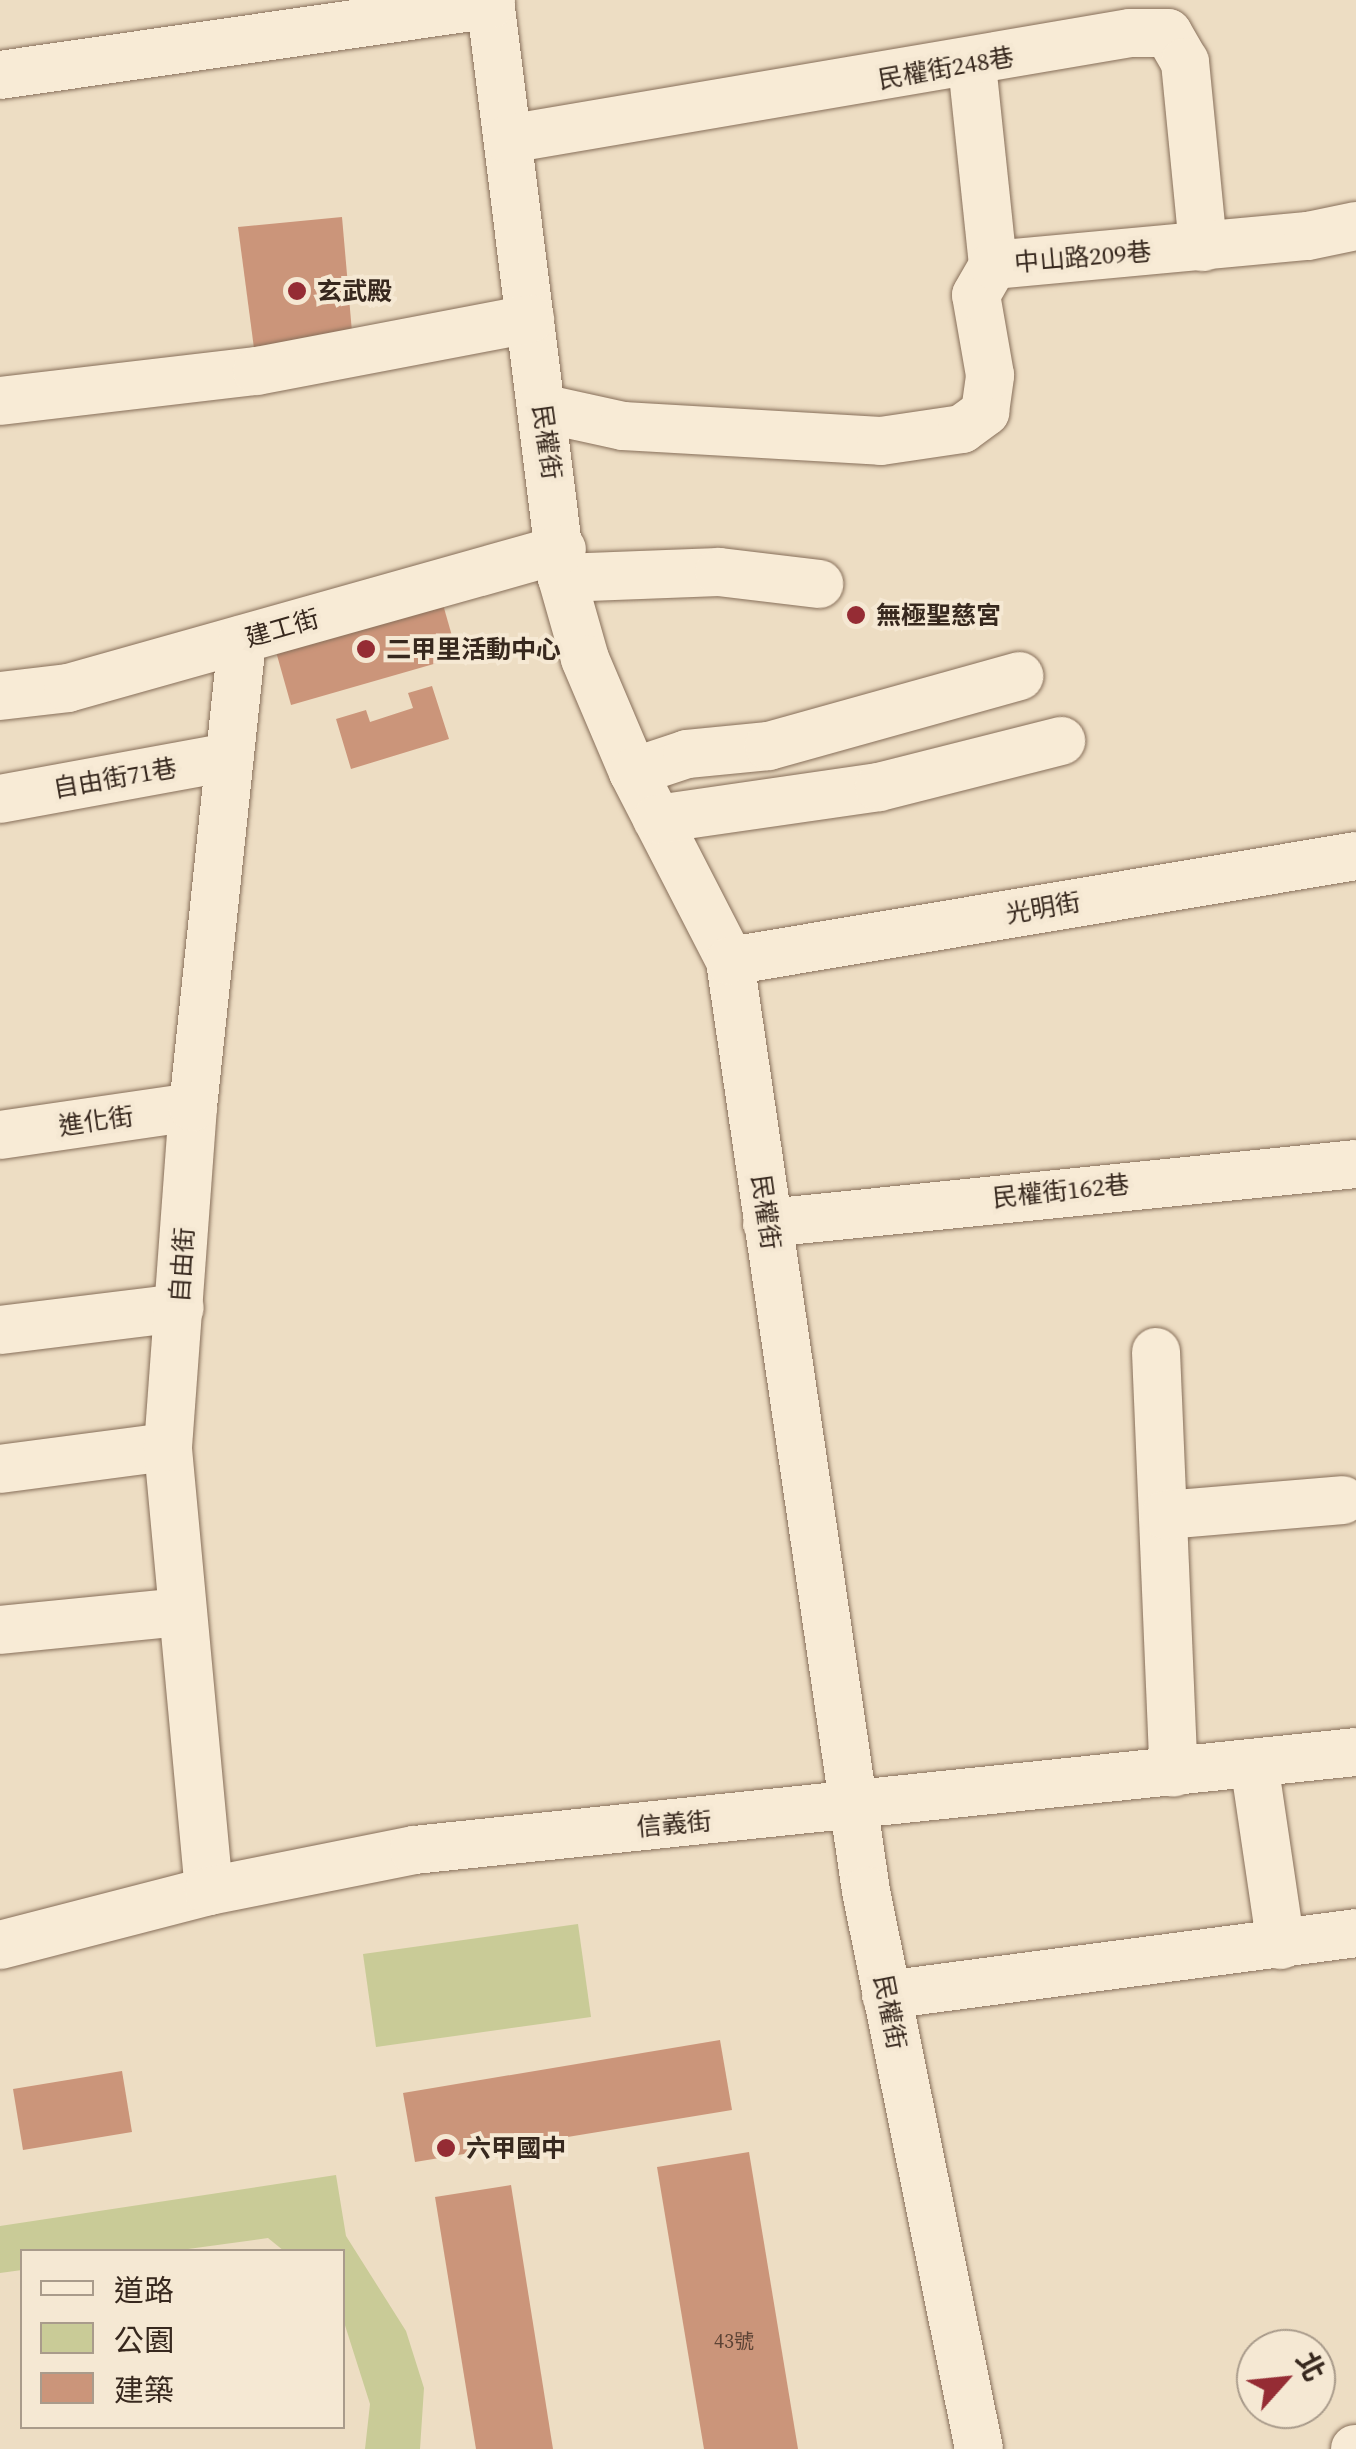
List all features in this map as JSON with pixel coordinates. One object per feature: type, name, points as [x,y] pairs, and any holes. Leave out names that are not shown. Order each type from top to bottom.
[{"type":"street","points":[[0,75],[490,2]]},
{"type":"street","name":"民權街","points":[[490,2],[562,564],[585,659],[634,772],[730,961],[854,1808],[886,1996],[979,2449]]},
{"type":"street","name":"民權街248巷","points":[[508,139],[972,65],[1130,33],[1168,33],[1186,62],[1203,247]]},
{"type":"street","points":[[972,65],[993,266]]},
{"type":"street","name":"中山路209巷","points":[[541,408],[622,426],[881,441],[962,430],[985,412],[990,374],[976,295],[993,266],[1203,247],[1356,226]]},
{"type":"street","points":[[0,401],[276,368],[530,319]]},
{"type":"street","name":"建工街","points":[[0,696],[68,688],[242,640],[562,564],[719,572],[819,584]]},
{"type":"street","name":"自由街","points":[[208,1892],[168,1446],[192,1107],[242,640]]},
{"type":"street","points":[[634,772],[687,754],[769,746],[1019,676]]},
{"type":"street","points":[[657,818],[879,787],[1062,740]]},
{"type":"street","name":"自由街71巷","points":[[0,799],[229,757]]},
{"type":"street","name":"光明街","points":[[730,961],[1356,856]]},
{"type":"street","name":"進化街","points":[[0,1134],[192,1107]]},
{"type":"street","name":"民權街162巷","points":[[767,1223],[1356,1164]]},
{"type":"street","points":[[0,1330],[180,1308]]},
{"type":"street","points":[[1156,1352],[1174,1773]]},
{"type":"street","points":[[0,1469],[168,1446]]},
{"type":"street","points":[[1165,1515],[1342,1500]]},
{"type":"street","points":[[0,1630],[181,1612]]},
{"type":"street","name":"信義街","points":[[0,1945],[208,1892],[414,1850],[854,1808],[1356,1752]]},
{"type":"street","points":[[1254,1763],[1282,1945]]},
{"type":"street","points":[[886,1996],[1356,1933]]},
{"type":"green space","points":[[578,1924],[591,2017],[376,2047],[363,1954]]},
{"type":"green space","points":[[336,2175],[346,2236],[406,2331],[424,2388],[420,2449],[365,2449],[370,2404],[345,2325],[345,2249],[282,2249],[268,2238],[188,2249],[20,2249],[20,2270],[0,2273],[0,2226]]},
{"type":"building","name":"玄武殿","points":[[342,217],[354,355],[257,371],[238,227]]},
{"type":"building","name":"二甲里活動中心","points":[[440,594],[458,657],[291,705],[273,641]]},
{"type":"building","points":[[432,686],[449,739],[351,769],[336,719],[366,710],[370,722],[413,708],[408,693]]},
{"type":"building","points":[[720,2040],[732,2110],[415,2162],[403,2093]]},
{"type":"building","points":[[122,2071],[132,2132],[23,2150],[13,2089]]},
{"type":"building","points":[[749,2152],[798,2449],[704,2449],[657,2167]]},
{"type":"building","points":[[511,2185],[553,2449],[476,2449],[435,2197]]},
{"type":"place","name":"玄武殿","points":[[297,291]]},
{"type":"place","name":"無極聖慈宮","points":[[856,615]]},
{"type":"place","name":"二甲里活動中心","points":[[366,649]]},
{"type":"place","name":"六甲國中","points":[[446,2148]]}]
